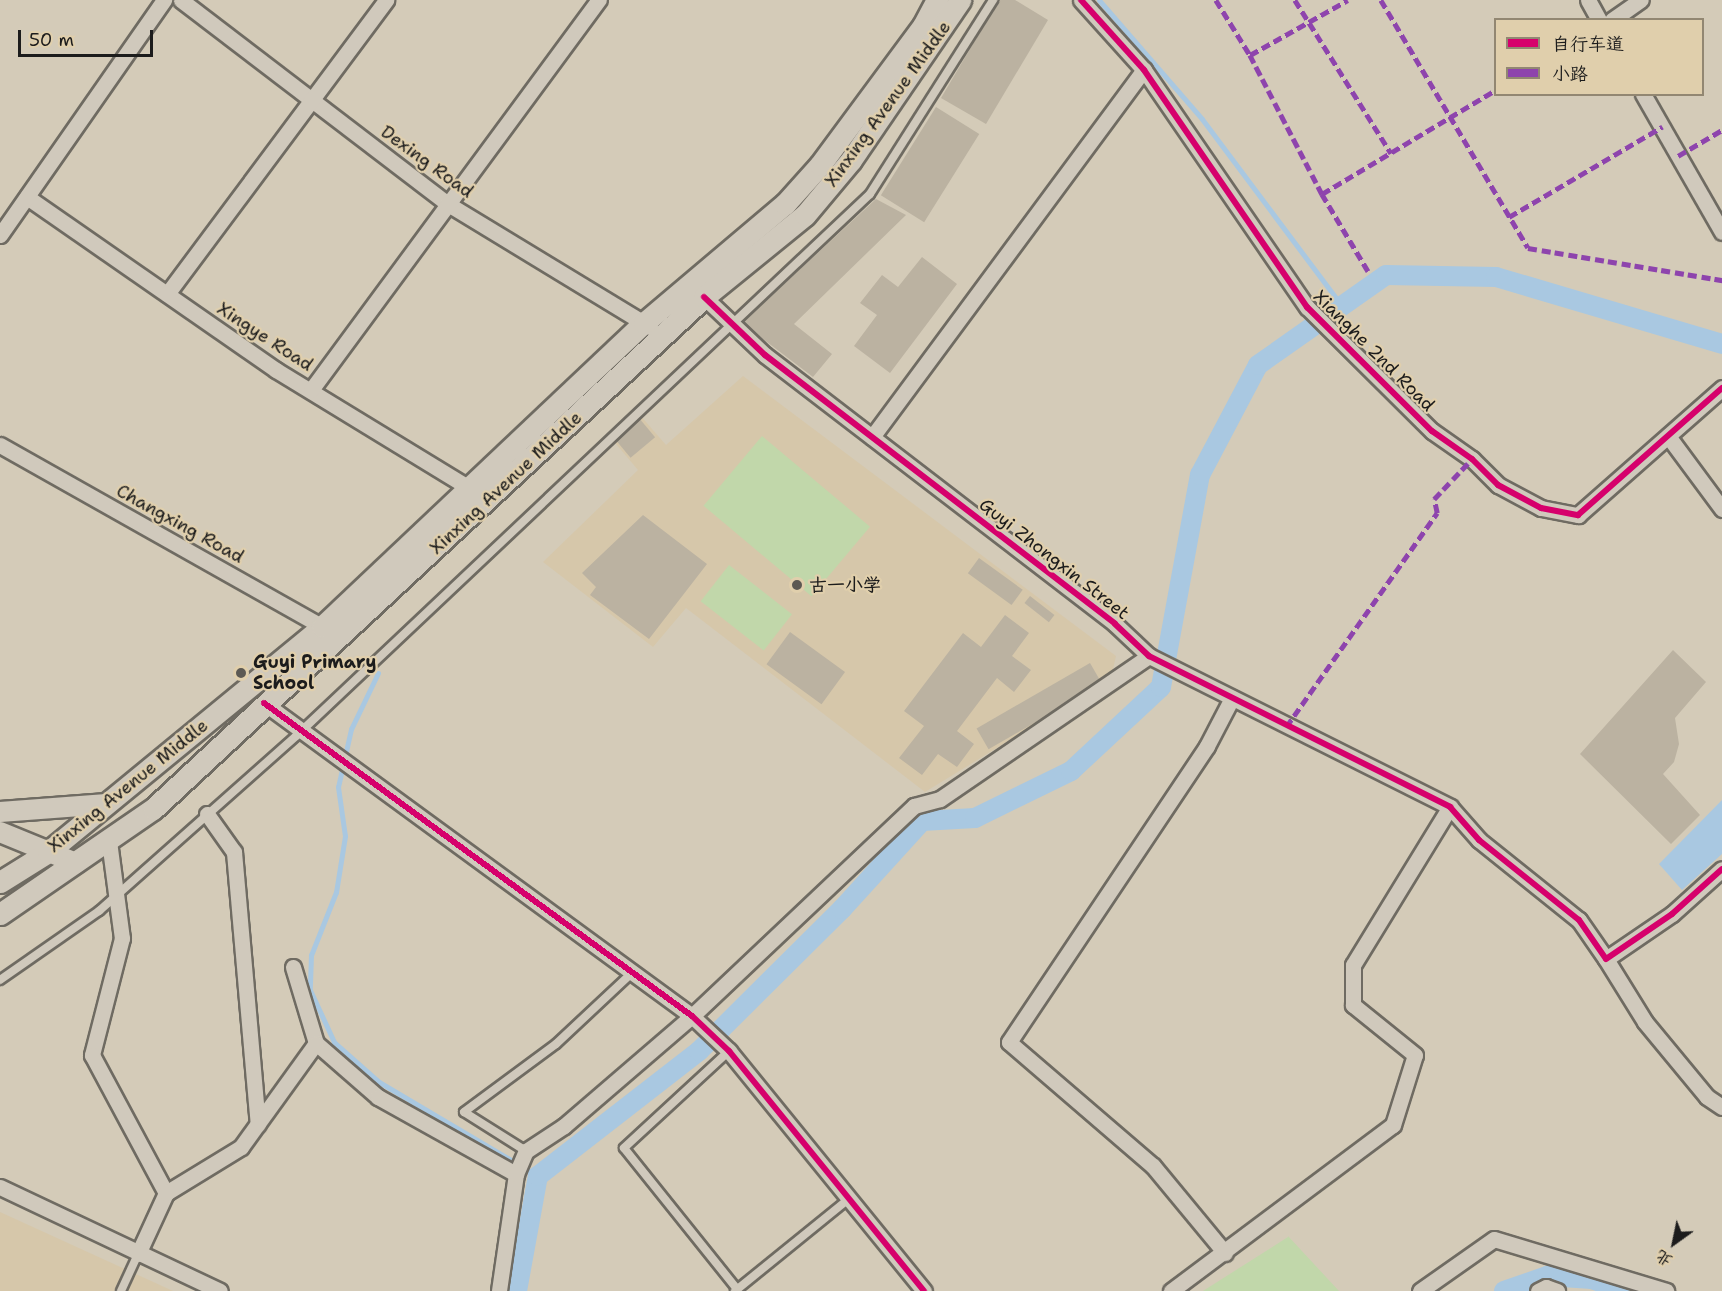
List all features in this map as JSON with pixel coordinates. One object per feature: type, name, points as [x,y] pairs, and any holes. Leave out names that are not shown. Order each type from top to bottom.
[{"type":"main road","name":"Xinxing Avenue Middle","points":[[0,914],[153,809],[264,703],[468,487],[644,323],[785,204],[820,165],[922,26],[936,0]]},
{"type":"main road","name":"Xinxing Avenue Middle","points":[[0,882],[48,852],[331,632],[488,500],[704,297],[805,215],[851,160],[960,0]]},
{"type":"street","points":[[0,234],[164,0]]},
{"type":"street","name":"Dexing Road","points":[[181,0],[448,204],[664,335]]},
{"type":"street","points":[[167,294],[386,0]]},
{"type":"street","points":[[311,390],[599,0]]},
{"type":"street","name":"Xianghe 2nd Road","points":[[1081,0],[1144,70],[1307,307],[1432,431],[1472,459],[1498,485],[1541,508],[1578,515],[1722,388]]},
{"type":"street","points":[[1588,0],[1598,18]]},
{"type":"street","points":[[1615,18],[1641,0]]},
{"type":"street","points":[[872,437],[1144,70]]},
{"type":"street","points":[[1644,96],[1722,231]]},
{"type":"street","name":"Xingye Road","points":[[27,197],[311,390],[488,500]]},
{"type":"street","name":"Guyi Zhongxin Street","points":[[704,297],[765,355],[1115,624],[1149,656],[1187,672],[1232,698],[1450,807]]},
{"type":"street","points":[[1668,436],[1722,509]]},
{"type":"street","name":"Changxing Road","points":[[0,445],[331,632]]},
{"type":"street","points":[[499,1291],[516,1174],[526,1151],[564,1126],[692,1016],[914,806],[940,799],[1149,656]]},
{"type":"street","points":[[1225,1253],[1153,1166],[1009,1042],[1207,746],[1232,698]]},
{"type":"street","points":[[264,703],[355,772],[692,1016],[729,1051],[846,1201],[924,1291]]},
{"type":"street","points":[[0,812],[107,804]]},
{"type":"street","points":[[1172,1291],[1393,1125],[1415,1055],[1353,1005],[1353,965],[1450,807],[1479,840],[1579,920],[1645,1022],[1707,1097],[1722,1107]]},
{"type":"street","points":[[207,814],[234,852],[258,1124]]},
{"type":"street","points":[[0,832],[76,863]]},
{"type":"street","points":[[109,841],[122,938],[92,1056],[166,1193]]},
{"type":"street","points":[[1606,959],[1672,914],[1722,869]]},
{"type":"street","points":[[293,967],[316,1043],[378,1097],[516,1174]]},
{"type":"street","points":[[138,1254],[166,1193],[241,1147],[316,1043]]},
{"type":"street","points":[[0,1187],[220,1291]]},
{"type":"street","points":[[1420,1291],[1494,1239],[1666,1291]]},
{"type":"street","points":[[1538,1291],[1546,1287],[1557,1291]]},
{"type":"lane","points":[[0,980],[115,897],[301,731],[734,326],[870,194],[993,0]]},
{"type":"lane","points":[[526,1151],[464,1112],[556,1044],[632,973]]},
{"type":"lane","points":[[729,1051],[624,1149],[736,1290],[846,1201]]},
{"type":"lane","points":[[121,1291],[138,1254]]},
{"type":"shaded area","name":"古一小学","points":[[743,376],[1116,656],[1111,678],[925,792],[686,608],[653,647],[543,562],[638,470],[611,438],[639,414],[666,445]]},
{"type":"shaded area","points":[[0,1212],[173,1291],[0,1291]]},
{"type":"green space","points":[[762,436],[870,527],[812,596],[704,506]]},
{"type":"green space","points":[[729,565],[792,614],[764,651],[701,601]]},
{"type":"green space","points":[[1288,1237],[1339,1291],[1203,1291]]},
{"type":"water","points":[[1722,800],[1722,854],[1682,890],[1659,864]]},
{"type":"building","points":[[999,0],[1015,0],[1048,20],[986,124],[941,98]]},
{"type":"building","points":[[936,107],[979,134],[924,222],[881,195]]},
{"type":"building","points":[[876,199],[906,215],[794,324],[832,354],[813,377],[742,323]]},
{"type":"building","points":[[922,257],[957,284],[890,373],[854,346],[877,315],[860,303],[882,275],[898,287]]},
{"type":"building","points":[[639,418],[655,437],[631,458],[614,439]]},
{"type":"building","points":[[643,515],[707,564],[649,639],[590,595],[596,587],[582,573]]},
{"type":"building","points":[[979,558],[1023,590],[1012,605],[968,573]]},
{"type":"building","points":[[1030,596],[1054,615],[1049,622],[1024,603]]},
{"type":"building","points":[[1005,615],[1029,633],[1012,656],[1031,670],[1014,692],[997,678],[957,731],[974,744],[957,767],[938,754],[922,775],[899,758],[924,726],[904,711],[963,633],[981,647]]},
{"type":"building","points":[[790,632],[845,672],[822,704],[766,664]]},
{"type":"building","points":[[1673,650],[1706,682],[1675,718],[1679,744],[1674,762],[1663,774],[1700,815],[1671,844],[1580,754]]},
{"type":"building","points":[[1090,663],[1102,684],[989,749],[977,728]]},
{"type":"waterway","points":[[1099,0],[1202,119],[1342,306]]},
{"type":"waterway","points":[[517,1291],[538,1176],[699,1051],[842,909],[922,821],[975,818],[1071,771],[1161,687],[1200,475],[1258,365],[1386,275],[1496,277],[1722,344]]},
{"type":"waterway","points":[[378,673],[351,729],[338,787],[345,836],[336,892],[311,955],[310,990],[334,1042],[379,1082],[538,1176]]},
{"type":"waterway","points":[[1504,1291],[1547,1276],[1592,1279],[1625,1291]]},
{"type":"marked path","points":[[1216,0],[1250,55],[1322,194],[1368,271]]},
{"type":"marked path","points":[[1295,0],[1391,153]]},
{"type":"marked path","points":[[1250,55],[1348,0]]},
{"type":"marked path","points":[[1381,0],[1528,248],[1722,280]]},
{"type":"marked path","points":[[1322,194],[1494,91]]},
{"type":"marked path","points":[[1509,217],[1662,127]]},
{"type":"marked path","points":[[1678,156],[1722,130]]},
{"type":"marked path","points":[[1286,727],[1437,513],[1434,499],[1472,459]]},
{"type":"cycle path","points":[[1081,0],[1144,70],[1307,307],[1432,431],[1472,459],[1498,485],[1541,508],[1578,515],[1722,388]]},
{"type":"cycle path","points":[[704,297],[765,355],[1115,624],[1149,656],[1450,807],[1479,840],[1579,920],[1606,959],[1672,914],[1722,869]]},
{"type":"cycle path","points":[[264,703],[692,1016],[729,1051],[924,1291]]},
{"type":"place","name":"古一小学","points":[[797,585]]},
{"type":"place","name":"Guyi Primary School","points":[[241,673]]}]
